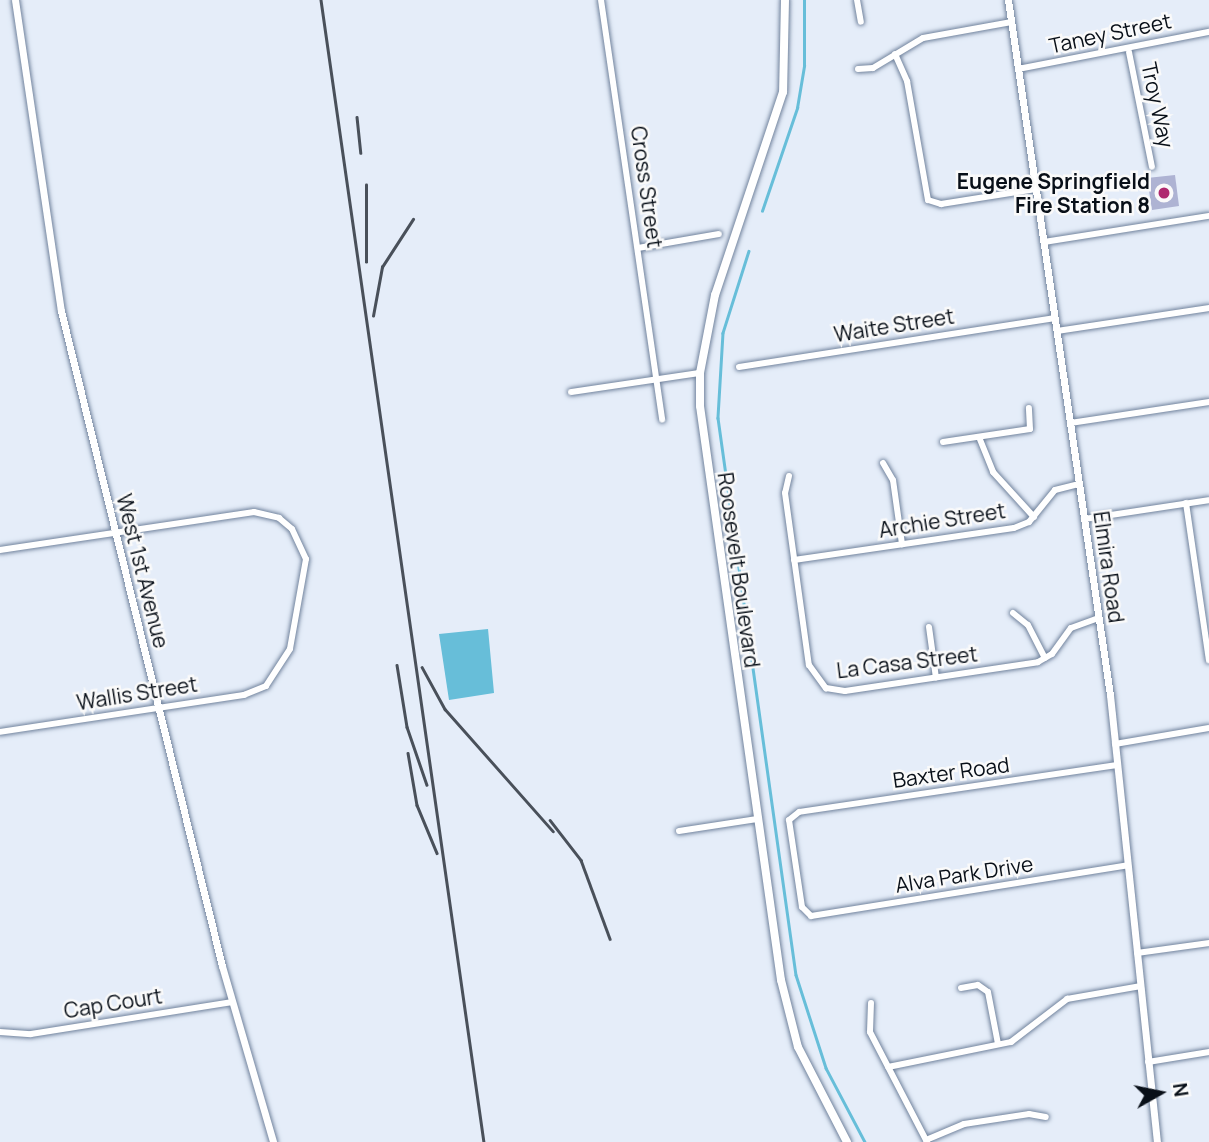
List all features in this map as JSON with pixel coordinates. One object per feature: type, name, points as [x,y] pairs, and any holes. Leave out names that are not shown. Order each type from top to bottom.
[{"type":"main road","name":"Roosevelt Boulevard","points":[[785,0],[783,92],[715,295],[700,373],[703,439],[757,818],[789,1014],[814,1081],[847,1142]]},
{"type":"street","name":"West 1st Avenue","points":[[15,0],[59,298],[232,1003],[272,1142]]},
{"type":"street","name":"Cross Street","points":[[601,0],[662,420]]},
{"type":"street","points":[[857,0],[861,22]]},
{"type":"street","name":"Elmira Road","points":[[1008,0],[1099,618],[1157,1142]]},
{"type":"street","points":[[858,69],[873,68],[927,37],[1012,22]]},
{"type":"street","name":"Taney Street","points":[[1018,69],[1129,51],[1209,32]]},
{"type":"street","name":"Troy Way","points":[[1129,51],[1152,167]]},
{"type":"street","points":[[895,54],[907,81],[928,200],[941,204],[1036,189]]},
{"type":"street","points":[[1044,242],[1209,216]]},
{"type":"street","points":[[638,248],[719,234]]},
{"type":"street","points":[[1057,331],[1209,308]]},
{"type":"street","name":"Waite Street","points":[[739,367],[1055,318]]},
{"type":"street","points":[[571,393],[700,373]]},
{"type":"street","points":[[1070,423],[1209,402]]},
{"type":"street","points":[[943,442],[1030,429],[1029,408]]},
{"type":"street","points":[[979,437],[981,452],[1034,517]]},
{"type":"street","points":[[883,463],[893,480],[902,544]]},
{"type":"street","name":"La Casa Street","points":[[789,476],[785,493],[809,665],[819,683],[845,691],[1045,658]]},
{"type":"street","name":"Archie Street","points":[[794,560],[1014,528],[1034,517],[1055,490],[1079,484]]},
{"type":"street","points":[[1084,519],[1209,500]]},
{"type":"street","points":[[1186,503],[1207,622],[1209,660]]},
{"type":"street","name":"Wallis Street","points":[[0,732],[244,695],[275,678],[290,649],[305,575],[301,544],[286,524],[268,513],[241,512],[115,532]]},
{"type":"street","points":[[0,550],[115,532]]},
{"type":"street","points":[[1013,613],[1024,620],[1045,658],[1071,628],[1099,618]]},
{"type":"street","points":[[929,627],[936,678]]},
{"type":"street","points":[[1115,744],[1209,728]]},
{"type":"street","name":"Baxter Road","points":[[805,914],[791,815],[1117,765]]},
{"type":"street","points":[[679,831],[757,818]]},
{"type":"street","name":"Alva Park Drive","points":[[805,914],[1128,865]]},
{"type":"street","points":[[1137,953],[1209,943]]},
{"type":"street","points":[[961,988],[978,985],[988,992],[998,1044]]},
{"type":"street","points":[[887,1067],[1019,1038],[1039,1016],[1067,999],[1141,986]]},
{"type":"street","name":"Cap Court","points":[[0,1032],[31,1034],[232,1003]]},
{"type":"street","points":[[871,1003],[870,1032],[926,1141],[964,1124],[1029,1114],[1045,1117]]},
{"type":"street","points":[[1149,1062],[1209,1052]]},
{"type":"water","points":[[488,629],[494,693],[449,700],[439,634]]},
{"type":"building","name":"Eugene Springfield Fire Station 8","points":[[1175,175],[1179,206],[1152,210],[1147,178]]},
{"type":"waterway","points":[[762,211],[797,108],[804,66],[804,0]]},
{"type":"waterway","points":[[749,251],[723,333],[718,418],[796,975],[826,1068],[865,1142]]},
{"type":"railway","points":[[321,0],[484,1142]]},
{"type":"railway","points":[[357,117],[361,153]]},
{"type":"railway","points":[[366,185],[366,262]]},
{"type":"railway","points":[[373,316],[382,267],[413,219]]},
{"type":"railway","points":[[397,665],[407,727],[427,785]]},
{"type":"railway","points":[[422,667],[445,709],[553,831]]},
{"type":"railway","points":[[408,753],[417,805],[437,853]]},
{"type":"railway","points":[[550,820],[581,860],[610,939]]},
{"type":"place","name":"Eugene Springfield Fire Station 8","points":[[1164,193]]}]
